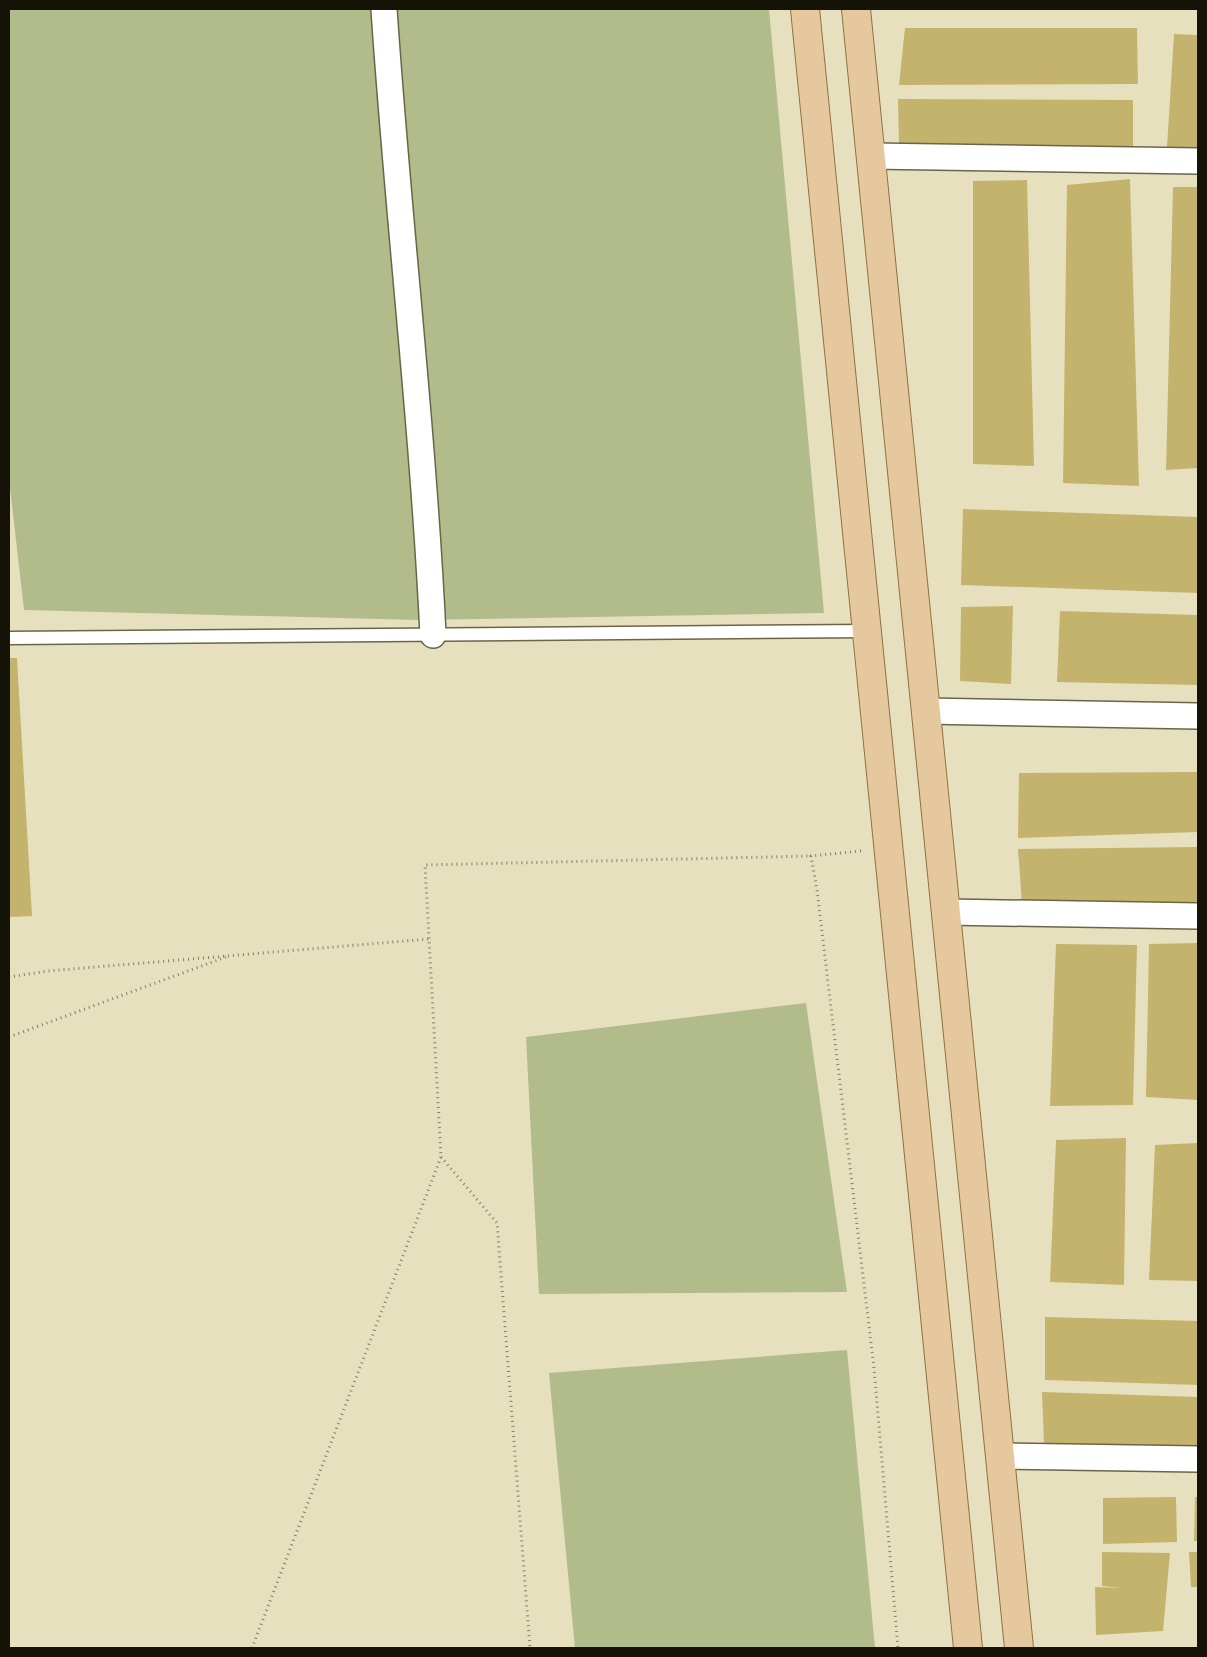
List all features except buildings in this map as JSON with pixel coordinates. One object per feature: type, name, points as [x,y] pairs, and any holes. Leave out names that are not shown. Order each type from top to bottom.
[{"type":"main road","points":[[805,9],[968,1648]]},
{"type":"main road","points":[[856,9],[1019,1648]]},
{"type":"street","points":[[384,9],[429,542],[434,635]]},
{"type":"street","points":[[871,156],[1198,161]]},
{"type":"street","points":[[926,711],[1198,716]]},
{"type":"street","points":[[946,912],[1198,916]]},
{"type":"street","points":[[1000,1456],[1198,1460]]},
{"type":"lane","points":[[9,638],[868,631]]},
{"type":"path","points":[[252,1648],[441,1157],[425,865],[811,856],[888,847]]},
{"type":"path","points":[[811,856],[818,900],[874,1368],[898,1648]]},
{"type":"path","points":[[9,977],[48,971],[429,939]]},
{"type":"path","points":[[9,1037],[232,955]]},
{"type":"path","points":[[441,1157],[497,1223],[530,1648]]},
{"type":"green space","points":[[9,9],[769,9],[824,613],[417,620],[24,610],[9,479]]},
{"type":"green space","points":[[806,1003],[847,1292],[539,1294],[526,1037]]},
{"type":"green space","points":[[847,1350],[875,1648],[575,1648],[549,1373]]}]
